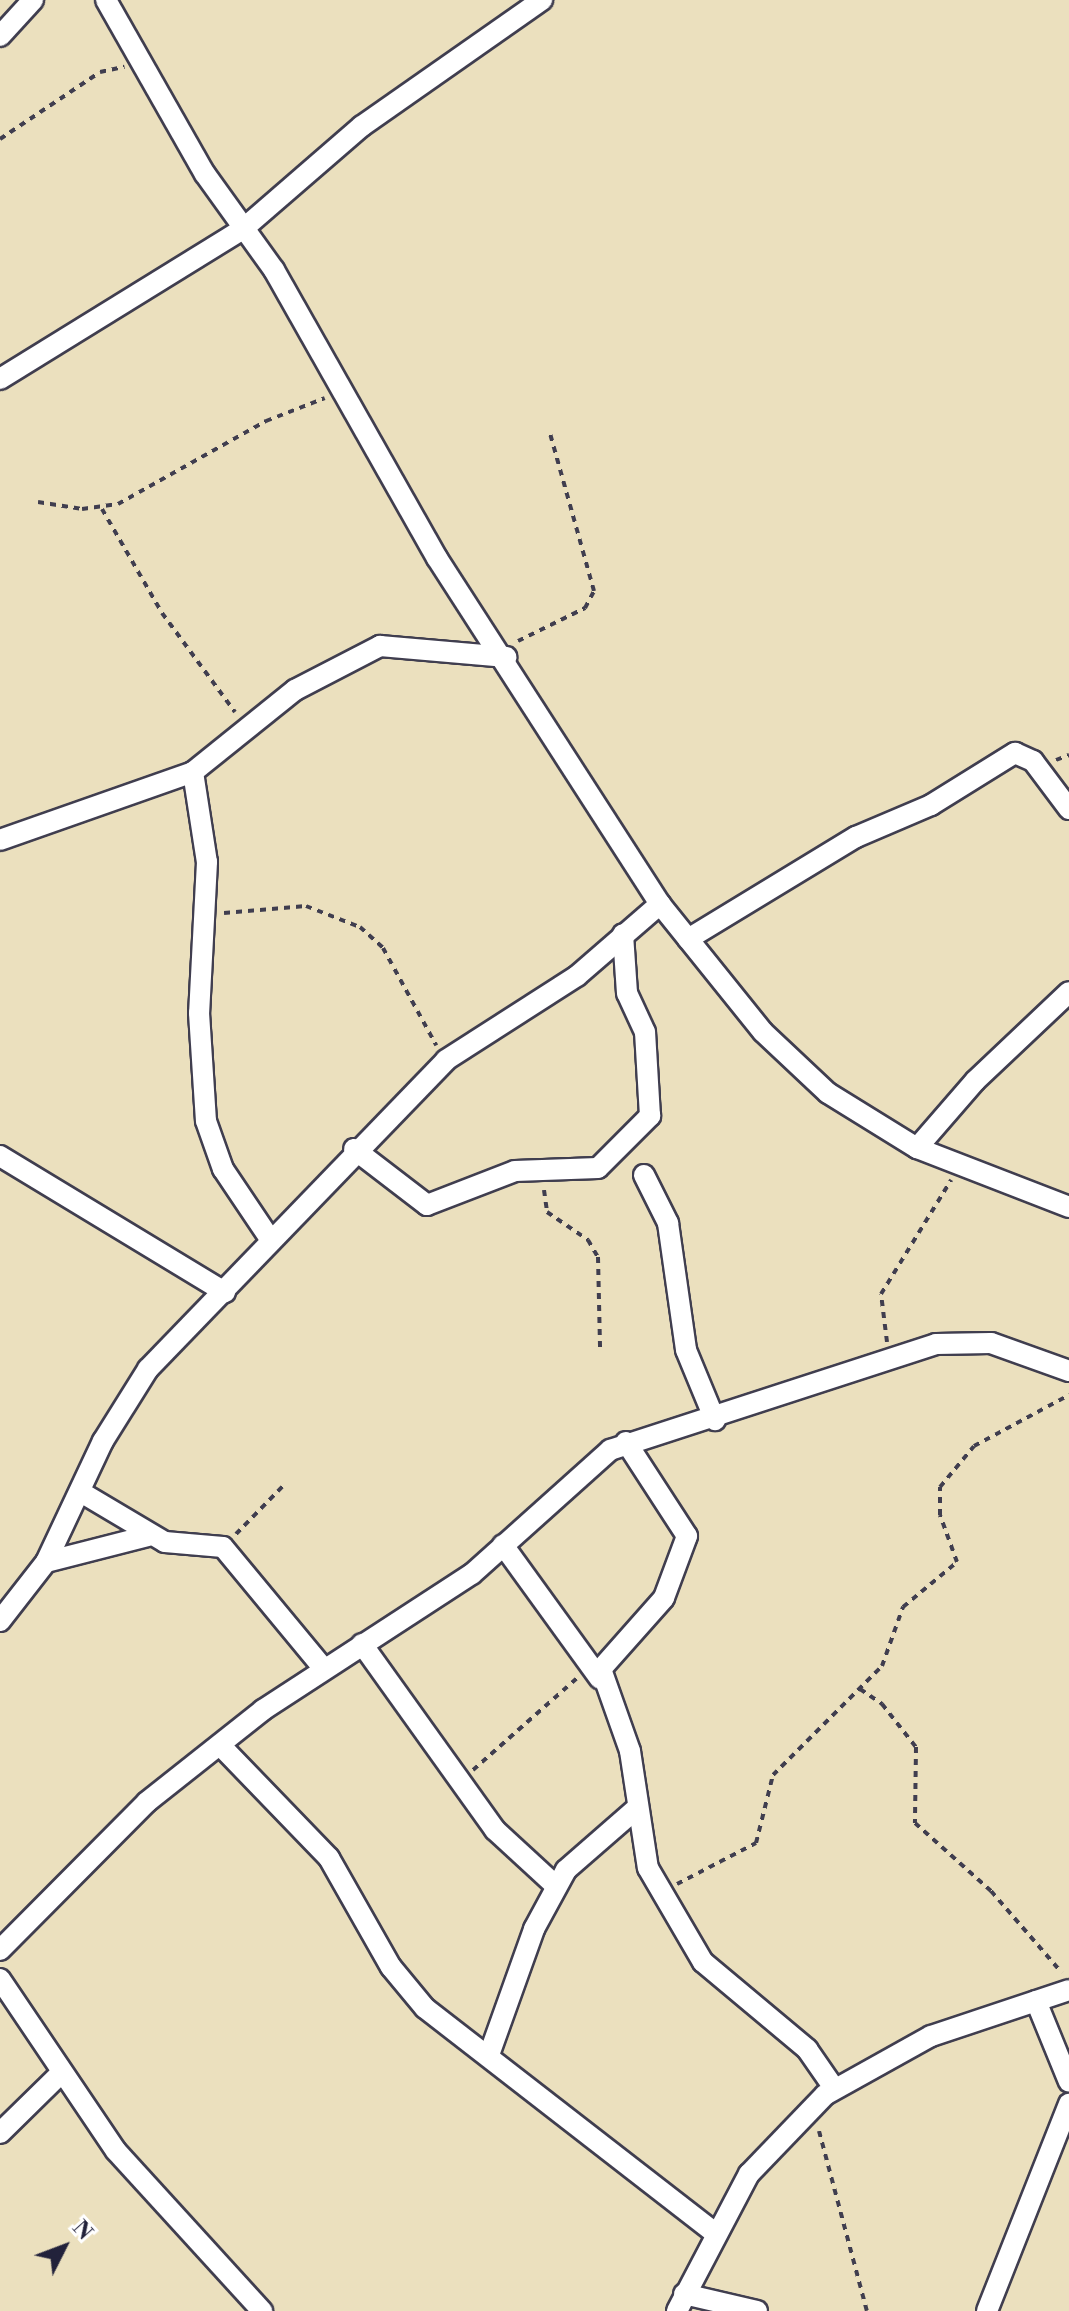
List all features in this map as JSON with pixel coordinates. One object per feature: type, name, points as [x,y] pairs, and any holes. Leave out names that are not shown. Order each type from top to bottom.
[{"type":"street","points":[[0,36],[33,0]]},
{"type":"street","points":[[106,0],[142,65],[342,392],[437,558],[504,653],[591,805],[660,904],[803,1071],[917,1148],[1069,1207]]},
{"type":"street","points":[[0,379],[243,229],[362,126],[542,0]]},
{"type":"street","points":[[0,840],[193,772],[295,690],[380,646],[504,653]]},
{"type":"street","points":[[688,939],[849,841],[931,805],[1015,753],[1033,761],[1069,809]]},
{"type":"street","points":[[193,772],[205,822],[199,1013],[206,1121],[223,1169],[270,1239]]},
{"type":"street","points":[[0,1621],[46,1562],[84,1494],[103,1441],[148,1369],[225,1292],[354,1149],[446,1060],[577,976],[660,904]]},
{"type":"street","points":[[354,1149],[427,1205],[515,1171],[598,1168],[650,1116],[645,1032],[627,993],[623,934]]},
{"type":"street","points":[[917,1148],[975,1081],[1069,992]]},
{"type":"street","points":[[0,1156],[225,1292]]},
{"type":"street","points":[[644,1175],[668,1223],[686,1350],[715,1420]]},
{"type":"street","points":[[0,1950],[147,1802],[323,1668],[452,1588],[503,1545],[581,1469],[626,1442],[715,1420],[890,1355],[965,1340],[1069,1371]]},
{"type":"street","points":[[596,1672],[611,1652],[664,1598],[687,1545],[684,1527],[626,1442]]},
{"type":"street","points":[[84,1494],[148,1536]]},
{"type":"street","points":[[46,1562],[148,1536],[223,1547],[323,1668]]},
{"type":"street","points":[[503,1545],[596,1672],[630,1751],[637,1808],[659,1895],[715,1975],[807,2049],[834,2088]]},
{"type":"street","points":[[362,1644],[495,1830],[556,1886]]},
{"type":"street","points":[[220,1745],[329,1858],[391,1967],[425,2008],[713,2231]]},
{"type":"street","points":[[489,2055],[556,1886],[582,1849],[637,1808]]},
{"type":"street","points":[[0,1979],[116,2151],[262,2311]]},
{"type":"street","points":[[757,2311],[681,2303],[713,2231],[749,2174],[815,2105],[834,2088],[931,2036],[1069,1990]]},
{"type":"street","points":[[1036,2001],[1069,2082]]},
{"type":"street","points":[[0,2133],[62,2072]]},
{"type":"street","points":[[987,2311],[1069,2104]]},
{"type":"path","points":[[0,139],[100,72],[142,65]]},
{"type":"path","points":[[38,502],[102,509],[266,421],[342,392]]},
{"type":"path","points":[[504,653],[585,608],[594,591],[549,430]]},
{"type":"path","points":[[102,509],[209,685],[251,728]]},
{"type":"path","points":[[204,912],[306,906],[360,927],[383,948],[446,1060]]},
{"type":"path","points":[[890,1355],[881,1294],[920,1220],[962,1165]]},
{"type":"path","points":[[549,1168],[547,1212],[588,1240],[600,1264],[600,1347]]},
{"type":"path","points":[[659,1895],[756,1843],[773,1775],[885,1661],[903,1607],[957,1562],[940,1515],[940,1487],[974,1446],[1069,1395]]},
{"type":"path","points":[[223,1547],[284,1485]]},
{"type":"path","points":[[459,1780],[596,1672]]},
{"type":"path","points":[[860,1689],[916,1747],[915,1823],[991,1891],[1069,1981]]},
{"type":"path","points":[[815,2105],[867,2311]]}]
